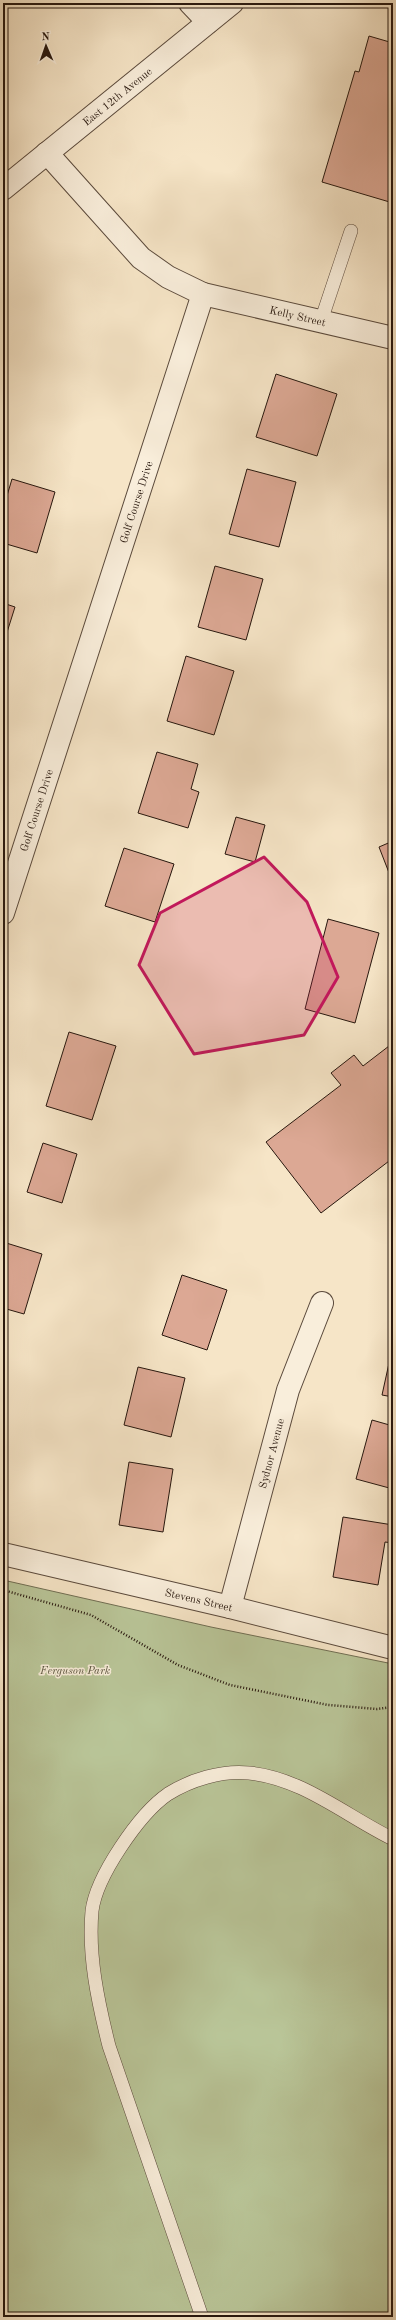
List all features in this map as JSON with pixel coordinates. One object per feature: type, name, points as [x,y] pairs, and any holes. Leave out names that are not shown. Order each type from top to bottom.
[{"type":"street","points":[[190,3],[208,22]]},
{"type":"street","name":"East 12th Avenue","points":[[3,189],[232,3]]},
{"type":"street","points":[[47,153],[141,258],[168,277],[203,294]]},
{"type":"street","name":"Kelly Street","points":[[203,294],[393,338]]},
{"type":"street","name":"Golf Course Drive","points":[[3,913],[203,294]]},
{"type":"street","name":"Sydnor Avenue","points":[[230,1607],[288,1390],[322,1303]]},
{"type":"street","name":"Stevens Street","points":[[3,1554],[230,1607],[393,1648]]},
{"type":"lane","points":[[321,321],[351,231]]},
{"type":"lane","points":[[202,2317],[109,2046],[102,2016],[91,1935],[92,1910],[100,1882],[120,1849],[144,1817],[167,1795],[189,1782],[216,1775],[248,1773],[275,1778],[309,1791],[393,1839]]},
{"type":"path","points":[[3,1590],[91,1615],[178,1665],[230,1685],[328,1705],[377,1709],[393,1707]]},
{"type":"highlighted area","points":[[264,857],[307,902],[338,977],[304,1035],[194,1054],[139,965],[160,913]]},
{"type":"green space","name":"Ferguson Park","points":[[3,1580],[211,1627],[393,1664],[393,2317],[3,2317]]},
{"type":"building","points":[[369,36],[393,43],[393,203],[322,182],[355,71],[359,72]]},
{"type":"building","points":[[276,374],[337,394],[317,456],[256,437]]},
{"type":"building","points":[[247,469],[296,482],[279,547],[229,534]]},
{"type":"building","points":[[12,479],[55,492],[37,553],[3,543],[3,509]]},
{"type":"building","points":[[215,566],[263,579],[246,640],[198,627]]},
{"type":"building","points":[[3,603],[15,607],[3,645]]},
{"type":"building","points":[[186,656],[234,671],[214,735],[167,721]]},
{"type":"building","points":[[157,752],[198,764],[191,789],[199,792],[188,828],[138,813]]},
{"type":"building","points":[[236,817],[265,825],[255,862],[225,854]]},
{"type":"building","points":[[393,841],[393,883],[379,847]]},
{"type":"building","points":[[124,848],[174,864],[155,922],[105,906]]},
{"type":"building","points":[[328,919],[379,933],[355,1023],[305,1009]]},
{"type":"building","points":[[69,1032],[116,1046],[92,1120],[46,1106]]},
{"type":"building","points":[[389,1046],[393,1052],[393,1158],[321,1213],[266,1142],[341,1085],[331,1073],[354,1055],[363,1066]]},
{"type":"building","points":[[43,1143],[77,1154],[62,1203],[27,1192]]},
{"type":"building","points":[[3,1242],[42,1254],[24,1314],[3,1308]]},
{"type":"building","points":[[182,1275],[227,1290],[207,1350],[162,1335]]},
{"type":"building","points":[[393,1345],[393,1397],[382,1395]]},
{"type":"building","points":[[138,1367],[185,1378],[171,1437],[124,1425]]},
{"type":"building","points":[[372,1420],[393,1426],[393,1489],[356,1479]]},
{"type":"building","points":[[129,1462],[173,1469],[163,1532],[119,1525]]},
{"type":"building","points":[[343,1517],[393,1525],[393,1543],[385,1542],[378,1585],[333,1577]]}]
